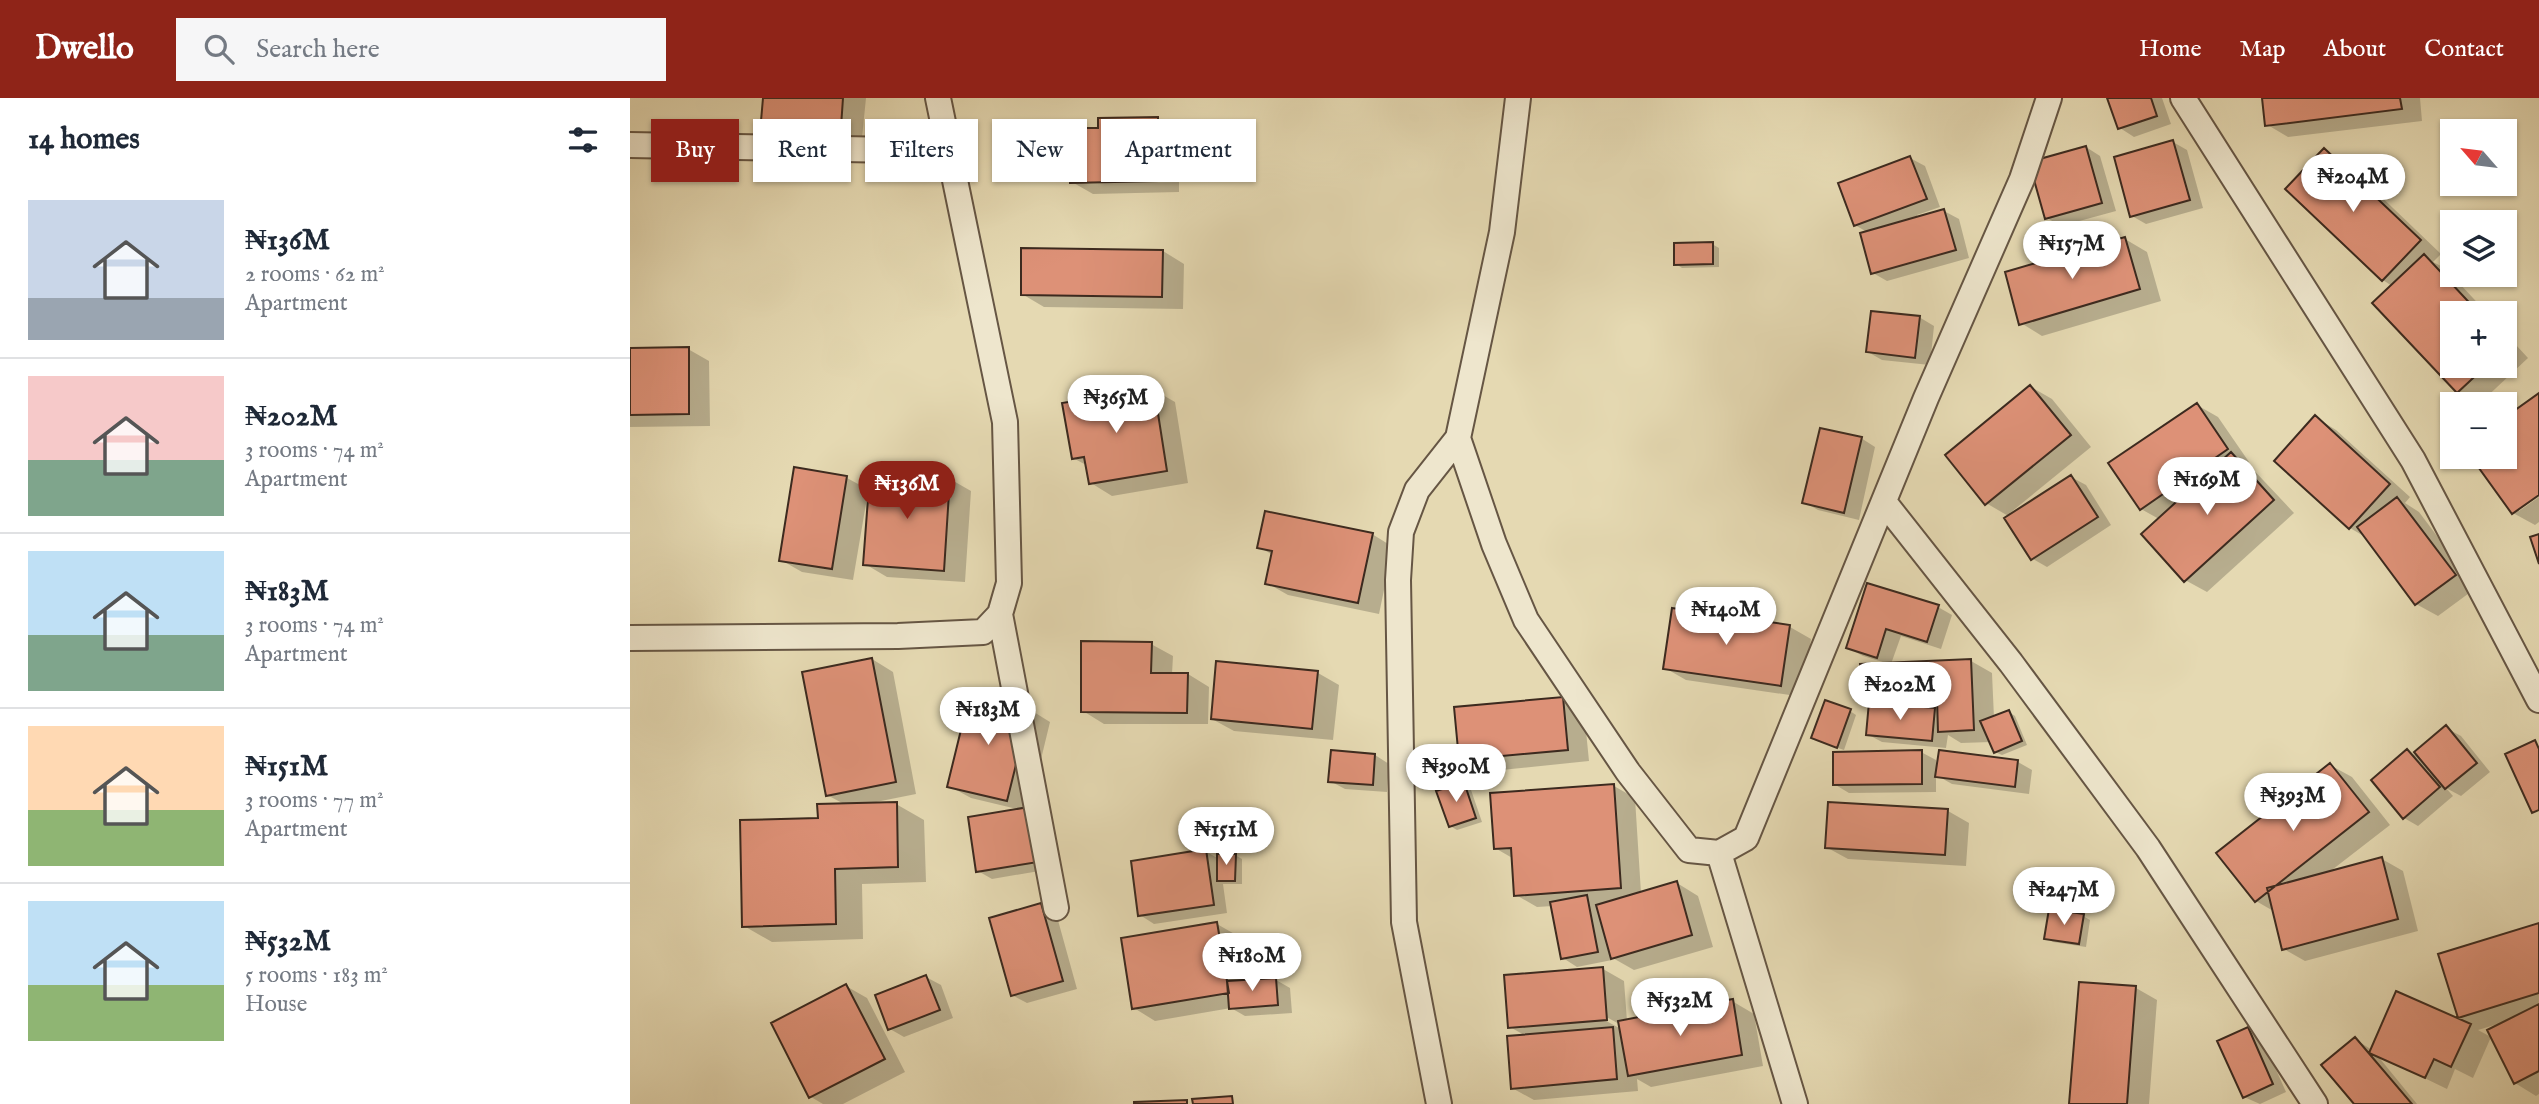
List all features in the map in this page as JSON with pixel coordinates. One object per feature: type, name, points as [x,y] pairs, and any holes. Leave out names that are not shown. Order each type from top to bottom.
[{"type":"street","points":[[939,98],[943,119]]},
{"type":"street","points":[[1439,1104],[1404,922],[1398,580],[1401,532],[1417,490],[1458,438],[1502,232],[1518,98]]},
{"type":"street","points":[[1458,438],[1494,544],[1526,620],[1628,772],[1689,850],[1719,853],[1746,838],[1926,398],[2022,179],[2049,98]]},
{"type":"street","points":[[2183,98],[2413,460],[2539,701]]},
{"type":"street","points":[[630,145],[865,149]]},
{"type":"street","points":[[956,182],[1005,422],[1009,583],[1000,614],[1056,908]]},
{"type":"street","points":[[1884,502],[2011,663],[2148,848],[2315,1104]]},
{"type":"street","points":[[630,638],[898,636],[983,632],[1000,614]]},
{"type":"street","points":[[1719,853],[1795,1104]]},
{"type":"building","points":[[763,98],[843,98],[842,119],[761,119]]},
{"type":"building","points":[[2107,98],[2151,98],[2157,116],[2118,129]]},
{"type":"building","points":[[2262,98],[2400,98],[2402,109],[2265,126]]},
{"type":"building","points":[[1098,118],[1158,119],[1101,119],[1101,182],[1114,182],[1070,183],[1087,182],[1087,128],[1098,128]]},
{"type":"building","points":[[2173,140],[2190,200],[2130,217],[2114,157]]},
{"type":"building","points":[[2086,146],[2102,203],[2045,219],[2029,162]]},
{"type":"building","points":[[2324,148],[2421,240],[2382,281],[2285,189]]},
{"type":"building","points":[[1910,156],[1927,199],[1854,226],[1838,183]]},
{"type":"building","points":[[1944,209],[1956,250],[1871,274],[1860,233]]},
{"type":"building","points":[[2125,237],[2140,289],[2019,325],[2005,272]]},
{"type":"building","points":[[1713,242],[1713,264],[1674,265],[1674,243]]},
{"type":"building","points":[[1021,248],[1163,250],[1162,297],[1021,295]]},
{"type":"building","points":[[2424,254],[2440,271],[2440,287],[2455,287],[2468,301],[2440,301],[2440,375],[2372,303]]},
{"type":"building","points":[[1871,311],[1920,316],[1915,358],[1866,352]]},
{"type":"building","points":[[689,347],[689,414],[630,415],[630,348]]},
{"type":"building","points":[[2443,378],[2473,378],[2458,392]]},
{"type":"building","points":[[2030,385],[2071,435],[1985,505],[1945,455]]},
{"type":"building","points":[[1154,388],[1167,471],[1089,484],[1084,457],[1072,459],[1062,403]]},
{"type":"building","points":[[2539,393],[2539,495],[2512,514],[2480,469],[2517,469],[2517,409]]},
{"type":"building","points":[[2197,403],[2228,449],[2140,510],[2108,463]]},
{"type":"building","points":[[2315,415],[2390,484],[2349,529],[2274,461]]},
{"type":"building","points":[[1820,428],[1862,437],[1844,513],[1802,503]]},
{"type":"building","points":[[2231,452],[2274,500],[2184,582],[2141,534]]},
{"type":"building","points":[[794,467],[847,476],[832,569],[779,561]]},
{"type":"building","points":[[870,472],[950,477],[944,571],[863,565]]},
{"type":"building","points":[[2071,475],[2098,517],[2031,560],[2004,518]]},
{"type":"building","points":[[2397,497],[2456,575],[2415,605],[2357,527]]},
{"type":"building","points":[[1265,511],[1373,533],[1358,603],[1265,584],[1272,551],[1257,548]]},
{"type":"building","points":[[2539,534],[2539,564],[2530,537]]},
{"type":"building","points":[[1867,583],[1939,605],[1927,642],[1886,629],[1877,658],[1846,648]]},
{"type":"building","points":[[1672,608],[1790,625],[1781,686],[1663,669]]},
{"type":"building","points":[[1081,641],[1152,642],[1151,673],[1188,673],[1187,713],[1081,712]]},
{"type":"building","points":[[872,658],[896,782],[826,796],[802,672]]},
{"type":"building","points":[[1971,659],[1974,730],[1938,732],[1937,698],[1862,701],[1860,664]]},
{"type":"building","points":[[1216,661],[1318,671],[1312,729],[1211,719]]},
{"type":"building","points":[[970,693],[1030,708],[1007,801],[947,787]]},
{"type":"building","points":[[1563,697],[1568,750],[1459,760],[1454,707]]},
{"type":"building","points":[[1825,700],[1851,709],[1837,748],[1811,738]]},
{"type":"building","points":[[1869,702],[1935,708],[1932,741],[1866,735]]},
{"type":"building","points":[[2009,710],[2022,741],[1994,753],[1980,721]]},
{"type":"building","points":[[2446,725],[2477,763],[2445,789],[2414,752]]},
{"type":"building","points":[[2535,740],[2539,749],[2539,810],[2532,813],[2505,754]]},
{"type":"building","points":[[2407,749],[2440,787],[2403,819],[2371,780]]},
{"type":"building","points":[[1331,750],[1375,754],[1373,785],[1328,782]]},
{"type":"building","points":[[1922,750],[1922,784],[1833,785],[1833,752]]},
{"type":"building","points":[[1939,750],[2018,760],[2015,787],[1935,777]]},
{"type":"building","points":[[2330,763],[2369,812],[2255,902],[2216,853]]},
{"type":"building","points":[[1464,782],[1476,818],[1449,827],[1436,791]]},
{"type":"building","points":[[1614,784],[1621,888],[1514,896],[1511,848],[1494,849],[1490,793]]},
{"type":"building","points":[[897,802],[898,867],[835,869],[836,924],[742,927],[740,820],[818,818],[817,804]]},
{"type":"building","points":[[1828,802],[1948,809],[1945,855],[1825,848]]},
{"type":"building","points":[[1029,807],[1038,862],[976,872],[968,817]]},
{"type":"building","points":[[1206,849],[1214,905],[1138,916],[1131,861]]},
{"type":"building","points":[[1217,854],[1236,854],[1235,881],[1217,881]]},
{"type":"building","points":[[2382,857],[2398,919],[2282,950],[2267,888]]},
{"type":"building","points":[[1677,881],[1692,935],[1611,959],[1596,905]]},
{"type":"building","points":[[1587,895],[1598,952],[1561,959],[1550,902]]},
{"type":"building","points":[[1041,903],[1063,981],[1011,996],[989,918]]},
{"type":"building","points":[[2049,909],[2084,914],[2079,944],[2044,939]]},
{"type":"building","points":[[1217,922],[1229,993],[1132,1009],[1121,938]]},
{"type":"building","points":[[2539,923],[2539,993],[2458,1018],[2438,954]]},
{"type":"building","points":[[1603,967],[1607,1020],[1508,1028],[1504,975]]},
{"type":"building","points":[[926,975],[940,1010],[888,1030],[875,995]]},
{"type":"building","points":[[1276,978],[1278,1005],[1229,1009],[1227,981]]},
{"type":"building","points":[[2079,982],[2136,986],[2127,1104],[2069,1104]]},
{"type":"building","points":[[846,984],[885,1059],[809,1098],[771,1023]]},
{"type":"building","points":[[2396,991],[2471,1024],[2451,1067],[2434,1059],[2425,1078],[2369,1053]]},
{"type":"building","points":[[1733,999],[1742,1055],[1628,1076],[1618,1021]]},
{"type":"building","points":[[2539,1004],[2539,1071],[2514,1084],[2487,1030]]},
{"type":"building","points":[[1613,1027],[1617,1079],[1511,1089],[1507,1036]]},
{"type":"building","points":[[2248,1027],[2273,1084],[2243,1098],[2217,1041]]},
{"type":"building","points":[[2355,1037],[2412,1104],[2354,1104],[2321,1065]]},
{"type":"building","points":[[1232,1096],[1233,1104],[1193,1104],[1192,1099]]},
{"type":"building","points":[[1187,1100],[1187,1104],[1134,1104],[1134,1102]]}]
